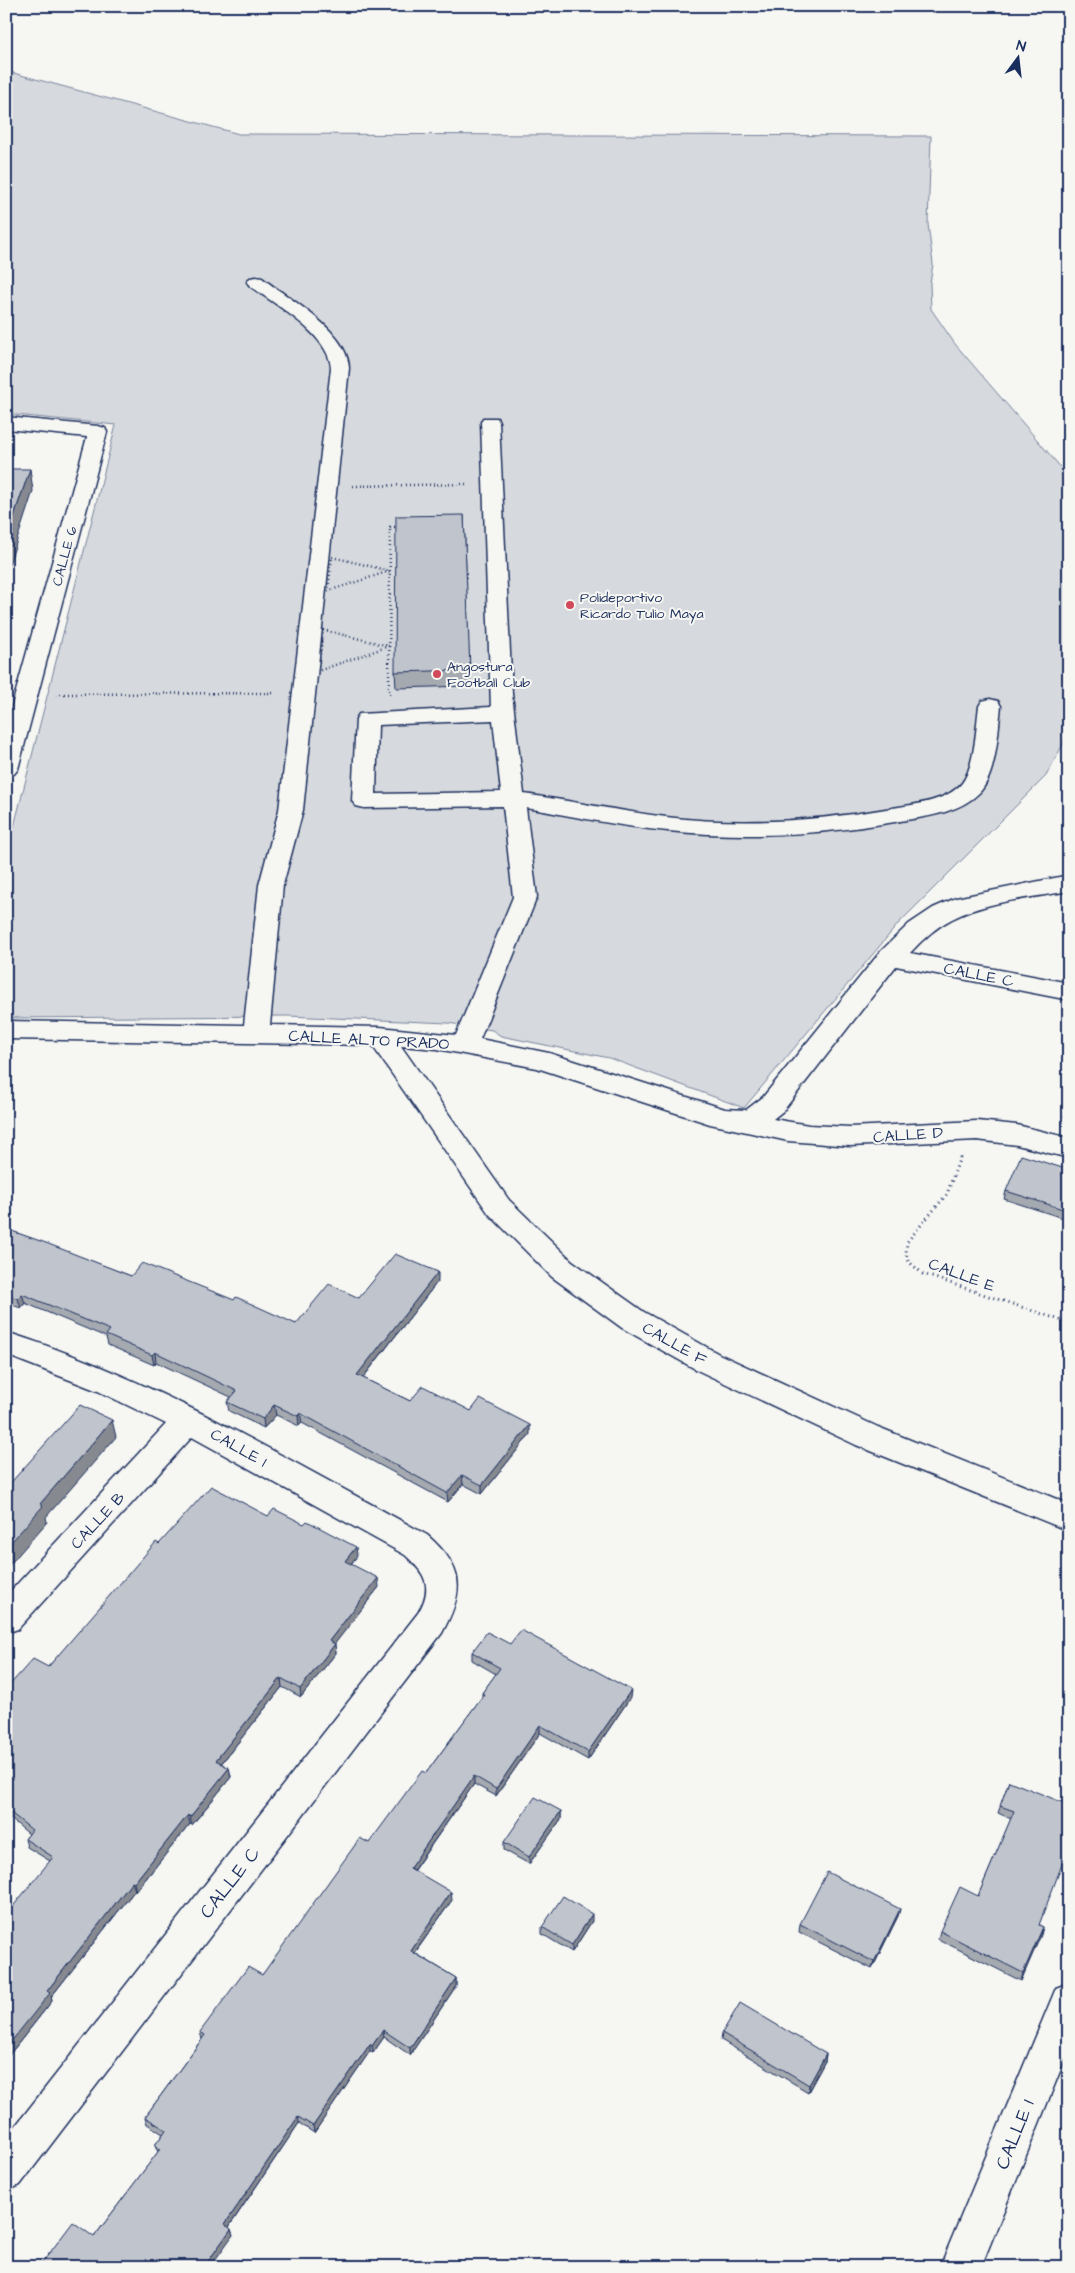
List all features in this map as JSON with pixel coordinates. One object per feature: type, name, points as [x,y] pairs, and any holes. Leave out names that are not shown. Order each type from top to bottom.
[{"type":"street","points":[[256,282],[322,334],[334,347],[340,358],[291,810],[271,885],[256,1034]]},
{"type":"street","points":[[465,1044],[525,897],[503,713],[490,422]]},
{"type":"street","name":"CALLE 6","points":[[6,423],[98,432],[6,769]]},
{"type":"street","points":[[503,713],[367,719],[364,801],[513,800],[667,824],[725,828],[776,829],[854,822],[902,815],[951,801],[971,788],[981,768],[990,706]]},
{"type":"street","points":[[747,1121],[757,1118],[773,1104],[890,957],[918,930],[942,914],[965,904],[1069,883]]},
{"type":"street","name":"CALLE C","points":[[890,957],[1069,992]]},
{"type":"street","name":"CALLE ALTO PRADO","points":[[6,1030],[380,1036],[465,1044],[540,1059],[736,1122],[747,1121]]},
{"type":"street","name":"CALLE F","points":[[380,1036],[499,1207],[562,1269],[633,1320],[708,1362],[867,1436],[1069,1518]]},
{"type":"street","name":"CALLE D","points":[[747,1121],[771,1130],[839,1138],[961,1130],[1003,1132],[1069,1148]]},
{"type":"street","name":"CALLE 1","points":[[6,1343],[109,1383],[188,1421],[416,1544],[430,1557],[438,1568],[444,1589]]},
{"type":"street","name":"CALLE B","points":[[6,1619],[188,1421]]},
{"type":"street","name":"CALLE C","points":[[12,2151],[430,1623],[442,1600],[444,1589]]},
{"type":"street","name":"CALLE 1","points":[[960,2267],[1069,2001]]},
{"type":"path","points":[[326,486],[493,484]]},
{"type":"path","points":[[398,696],[389,697],[390,527],[400,527]]},
{"type":"path","points":[[332,556],[390,570]]},
{"type":"path","points":[[328,591],[390,570]]},
{"type":"path","points":[[323,630],[389,646]]},
{"type":"path","points":[[318,671],[389,646]]},
{"type":"path","points":[[27,694],[303,693]]},
{"type":"path","name":"CALLE E","points":[[961,1130],[962,1147],[955,1182],[945,1199],[907,1242],[905,1250],[906,1260],[911,1266],[930,1277],[1069,1323]]},
{"type":"shaded area","name":"Polideportivo Ricardo Tulio Maya","points":[[6,71],[239,134],[931,136],[928,224],[933,264],[930,284],[931,309],[955,344],[1069,477],[1069,733],[1046,776],[899,923],[744,1108],[609,1058],[501,1036],[492,1030],[448,1023],[288,1016],[6,1018],[6,858],[116,425],[6,414]]},
{"type":"building","points":[[6,469],[30,469],[6,539]]},
{"type":"building","points":[[464,515],[470,670],[395,672],[396,516]]},
{"type":"building","points":[[1021,1155],[1069,1170],[1069,1211],[1006,1191]]},
{"type":"building","points":[[6,1229],[131,1276],[142,1263],[234,1300],[236,1297],[296,1324],[329,1284],[359,1298],[395,1254],[438,1272],[357,1375],[410,1401],[423,1386],[471,1411],[480,1399],[530,1425],[482,1485],[462,1475],[447,1493],[300,1413],[298,1416],[274,1405],[263,1419],[227,1402],[237,1391],[155,1352],[152,1355],[106,1335],[110,1330],[22,1294],[18,1299],[6,1294]]},
{"type":"building","points":[[80,1405],[112,1420],[40,1504],[43,1506],[6,1548],[6,1488]]},
{"type":"building","points":[[211,1486],[268,1516],[274,1509],[304,1524],[307,1521],[356,1547],[345,1561],[378,1578],[329,1641],[335,1644],[300,1689],[281,1678],[216,1760],[229,1768],[190,1817],[188,1815],[134,1883],[132,1882],[47,1991],[50,1993],[6,2048],[6,1915],[53,1857],[25,1839],[32,1830],[6,1809],[6,1689],[33,1659],[48,1667],[156,1542],[159,1544]]},
{"type":"building","points":[[521,1630],[631,1690],[588,1752],[540,1725],[496,1789],[474,1776],[410,1868],[451,1892],[411,1951],[456,1978],[410,2048],[383,2030],[372,2046],[370,2044],[313,2126],[298,2117],[225,2224],[231,2229],[204,2267],[39,2267],[73,2222],[94,2237],[160,2149],[155,2145],[166,2130],[145,2117],[205,2035],[200,2032],[248,1967],[262,1975],[360,1838],[369,1843],[422,1771],[426,1773],[484,1694],[482,1693],[500,1668],[472,1652],[487,1632],[510,1644]]},
{"type":"building","points":[[1009,1781],[1069,1805],[1069,1846],[1039,1925],[1043,1927],[1023,1973],[940,1931],[960,1887],[978,1896],[1014,1811],[1000,1806]]},
{"type":"building","points":[[535,1797],[561,1811],[529,1857],[504,1842]]},
{"type":"building","points":[[827,1872],[900,1909],[874,1962],[800,1924]]},
{"type":"building","points":[[563,1896],[592,1914],[572,1945],[542,1927]]},
{"type":"building","points":[[740,2003],[826,2054],[809,2085],[722,2033]]},
{"type":"place","name":"Polideportivo Ricardo Tulio Maya","points":[[570,605]]},
{"type":"place","name":"Angostura Football Club","points":[[437,674]]}]
